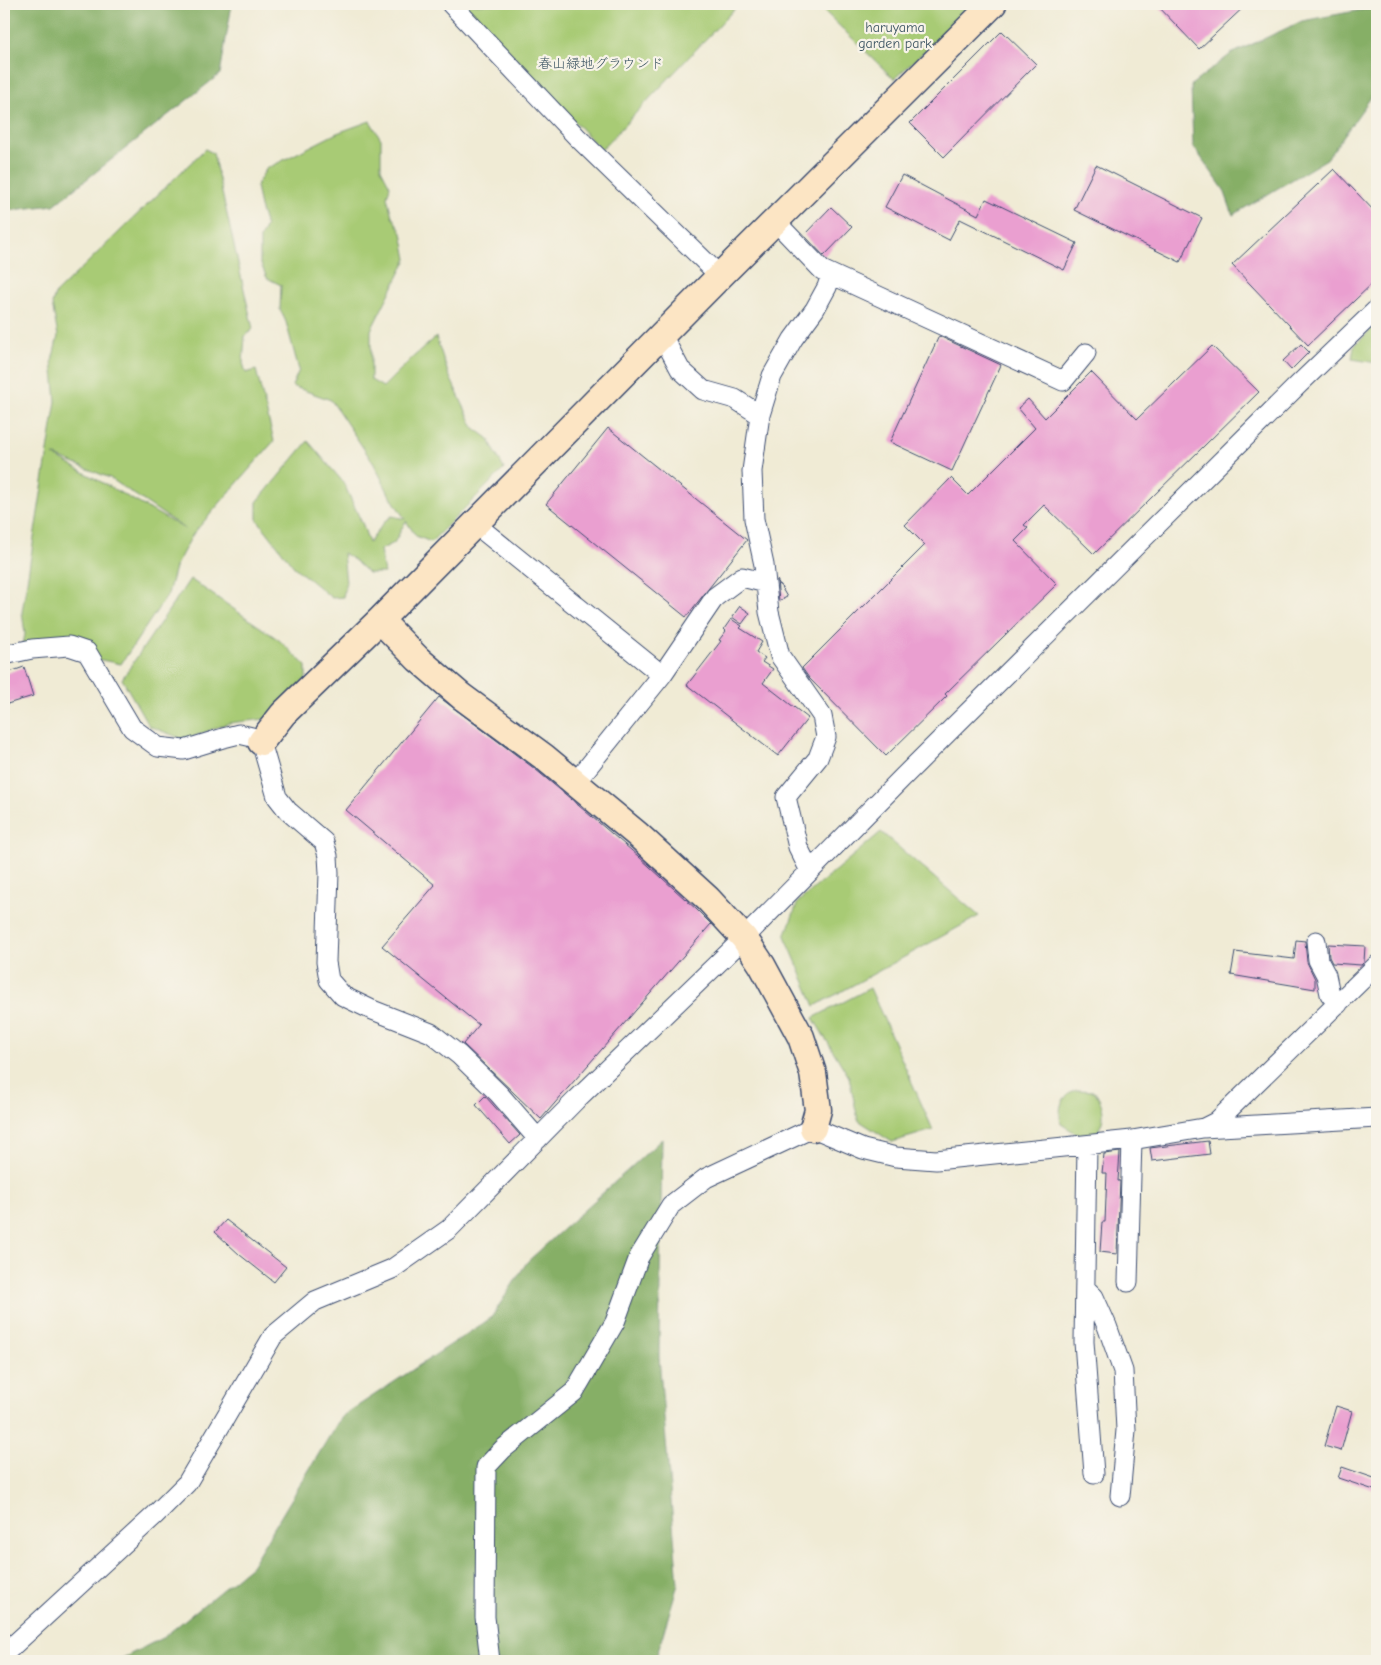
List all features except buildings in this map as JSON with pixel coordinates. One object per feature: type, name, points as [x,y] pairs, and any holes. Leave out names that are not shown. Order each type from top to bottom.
[{"type":"street","points":[[451,4],[577,137],[720,276]]},
{"type":"street","points":[[261,742],[283,714],[380,620],[720,276],[994,4]]},
{"type":"street","points":[[775,221],[822,270],[1063,380],[1086,353]]},
{"type":"street","points":[[810,871],[798,847],[786,797],[818,758],[826,737],[822,716],[780,656],[769,612],[766,583],[754,519],[752,471],[760,416],[772,376],[793,339],[815,308],[827,287],[831,274]]},
{"type":"street","points":[[4,1654],[156,1515],[187,1483],[273,1336],[315,1301],[392,1269],[449,1229],[538,1139],[744,938],[1284,399],[1377,309]]},
{"type":"street","points":[[662,335],[680,369],[703,390],[735,399],[760,416]]},
{"type":"street","points":[[475,524],[662,675]]},
{"type":"street","points":[[575,783],[662,675],[715,597],[742,577],[766,583]]},
{"type":"street","points":[[380,620],[418,659],[461,696],[544,757],[638,835],[708,899],[744,938],[762,965],[802,1037],[813,1073],[818,1110],[813,1128]]},
{"type":"street","points":[[4,655],[32,649],[69,646],[87,652],[132,728],[158,746],[184,750],[240,734],[261,742],[277,798],[288,811],[324,842],[328,856],[329,873],[326,962],[329,980],[344,996],[370,1009],[431,1033],[459,1055],[500,1094],[538,1139]]},
{"type":"street","points":[[1316,941],[1318,960],[1326,975],[1330,994],[1338,1004]]},
{"type":"street","points":[[1202,1128],[1216,1122],[1377,964]]},
{"type":"street","points":[[490,1661],[485,1617],[486,1467],[503,1449],[574,1392],[615,1322],[639,1257],[671,1205],[706,1178],[813,1128],[863,1149],[896,1157],[936,1160],[1132,1140],[1202,1128],[1377,1118]]},
{"type":"street","points":[[1128,1282],[1132,1140]]},
{"type":"street","points":[[1087,1145],[1084,1342],[1094,1474]]},
{"type":"street","points":[[1085,1288],[1094,1297],[1107,1326],[1123,1371],[1126,1430],[1120,1496]]},
{"type":"green space","points":[[4,4],[232,4],[220,74],[54,205],[4,211]]},
{"type":"green space","name":"春山緑地グラウンド","points":[[465,4],[739,4],[601,150]]},
{"type":"green space","name":"haruyama garden park","points":[[817,4],[977,4],[894,79]]},
{"type":"green space","points":[[1377,7],[1377,89],[1327,159],[1233,215],[1224,190],[1193,146],[1191,85],[1231,54],[1302,21]]},
{"type":"green space","points":[[370,121],[381,139],[381,169],[390,186],[387,197],[392,216],[402,233],[407,259],[371,330],[371,380],[383,387],[436,337],[448,373],[474,428],[488,438],[504,469],[431,542],[416,536],[406,521],[394,543],[380,550],[384,573],[368,573],[343,553],[346,583],[343,597],[332,598],[294,567],[257,519],[257,502],[308,441],[343,482],[363,525],[369,543],[385,521],[392,516],[405,519],[389,494],[374,464],[331,400],[292,386],[299,370],[286,322],[280,309],[281,285],[267,278],[260,262],[260,238],[266,226],[256,186],[266,169],[337,133]]},
{"type":"green space","points":[[205,149],[213,153],[253,329],[245,336],[243,363],[246,373],[256,370],[274,441],[193,534],[175,567],[168,594],[121,664],[23,644],[25,634],[22,612],[56,401],[52,361],[58,336],[52,304],[55,294]],"holes":[[[53,455],[110,478],[185,529]]]},
{"type":"green space","points":[[1377,324],[1377,363],[1352,359],[1354,346]]},
{"type":"green space","points":[[190,579],[279,640],[306,666],[306,679],[265,719],[229,723],[185,740],[149,726],[122,679]]},
{"type":"green space","points":[[881,832],[979,916],[815,1006],[785,936],[798,902]]},
{"type":"green space","points":[[870,988],[933,1130],[892,1142],[858,1120],[849,1077],[813,1018]]},
{"type":"green space","points":[[1077,1090],[1094,1091],[1100,1101],[1103,1117],[1096,1133],[1083,1133],[1079,1135],[1061,1124],[1060,1113],[1062,1103],[1067,1095]]},
{"type":"green space","points":[[662,1139],[659,1357],[678,1584],[655,1661],[117,1661],[164,1637],[251,1566],[341,1417],[491,1318],[527,1262]]}]
